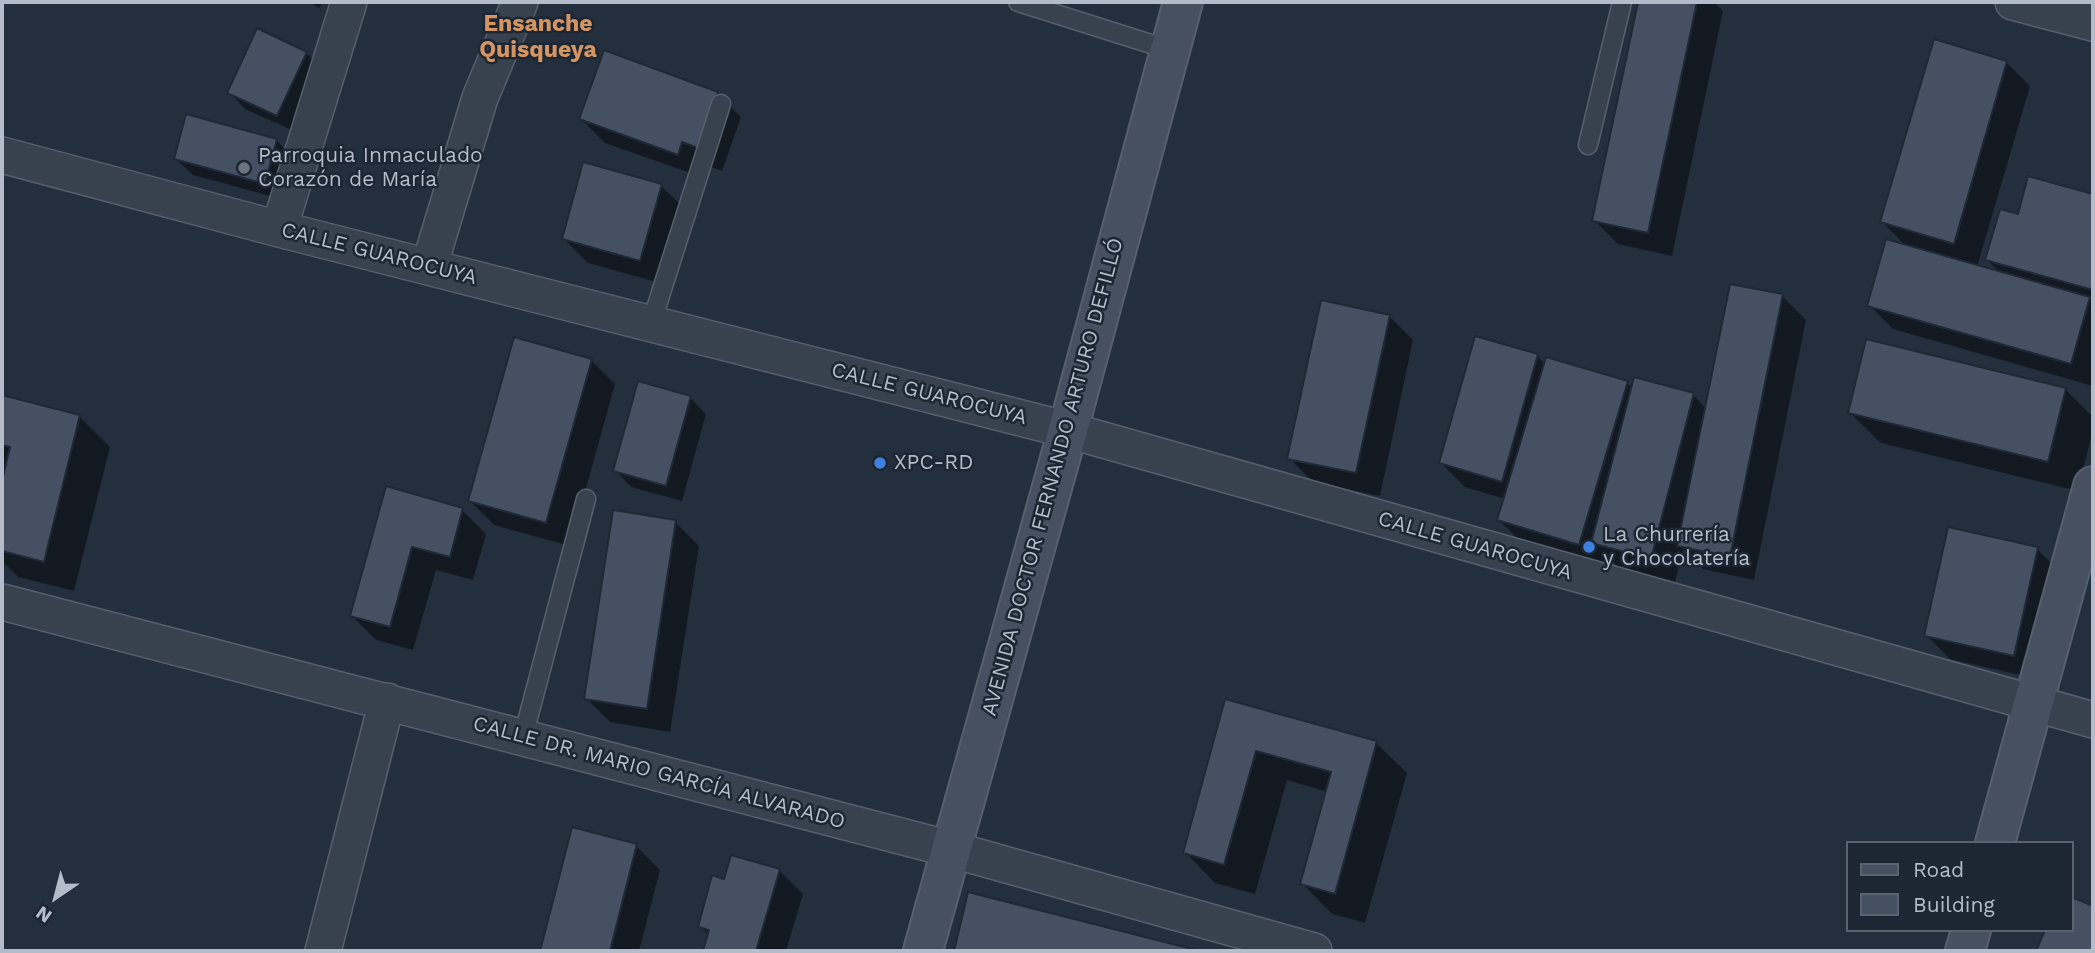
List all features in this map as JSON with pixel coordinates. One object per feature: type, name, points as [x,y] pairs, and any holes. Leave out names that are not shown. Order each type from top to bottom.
[{"type":"street","points":[[279,229],[349,2]]},
{"type":"street","points":[[429,267],[480,98],[520,2]]},
{"type":"street","name":"AVENIDA DOCTOR FERNANDO ARTURO DEFILLÓ","points":[[922,951],[1068,430],[1182,2]]},
{"type":"street","points":[[2012,2],[2093,23]]},
{"type":"street","name":"CALLE GUAROCUYA","points":[[2,155],[279,229],[1068,430],[2093,720]]},
{"type":"street","points":[[1996,841],[2093,486]]},
{"type":"street","name":"CALLE DR. MARIO GARCÍA ALVARADO","points":[[2,601],[950,849],[1314,951]]},
{"type":"street","points":[[323,951],[387,701]]},
{"type":"street","points":[[1965,951],[1970,932]]},
{"type":"lane","points":[[1018,2],[1170,50]]},
{"type":"lane","points":[[1587,145],[1622,2]]},
{"type":"lane","points":[[651,324],[721,104]]},
{"type":"lane","points":[[523,737],[586,499]]},
{"type":"building","points":[[1638,2],[1697,2],[1648,233],[1592,221]]},
{"type":"building","points":[[257,28],[307,52],[277,116],[227,93]]},
{"type":"building","points":[[1934,39],[2007,61],[1954,244],[1880,222]]},
{"type":"building","points":[[604,50],[718,92],[698,148],[682,142],[678,155],[579,119]]},
{"type":"building","points":[[186,114],[277,139],[265,184],[174,159]]},
{"type":"building","points":[[583,162],[662,184],[640,261],[562,239]]},
{"type":"building","points":[[2028,176],[2093,194],[2093,290],[1985,260],[2000,209],[2018,214]]},
{"type":"building","points":[[1886,239],[2090,297],[2071,364],[1867,306]]},
{"type":"building","points":[[1730,284],[1783,294],[1730,557],[1677,546]]},
{"type":"building","points":[[1321,300],[1390,315],[1356,473],[1287,459]]},
{"type":"building","points":[[1475,336],[1538,354],[1502,482],[1439,463]]},
{"type":"building","points":[[514,337],[592,359],[546,523],[468,501]]},
{"type":"building","points":[[1866,339],[2066,388],[2048,462],[1848,413]]},
{"type":"building","points":[[1546,357],[1628,381],[1579,545],[1497,520]]},
{"type":"building","points":[[1634,377],[1694,393],[1651,559],[1591,543]]},
{"type":"building","points":[[638,381],[691,396],[666,486],[613,471]]},
{"type":"building","points":[[2,395],[80,415],[44,562],[2,551],[2,481],[10,447],[2,445]]},
{"type":"building","points":[[386,486],[463,508],[450,557],[412,547],[390,627],[350,616]]},
{"type":"building","points":[[613,510],[676,520],[647,709],[584,699]]},
{"type":"building","points":[[1948,527],[2038,547],[2014,656],[1924,636]]},
{"type":"building","points":[[1225,699],[1377,741],[1335,894],[1300,884],[1331,772],[1256,751],[1224,865],[1183,853]]},
{"type":"building","points":[[572,827],[637,844],[610,951],[540,951]]},
{"type":"building","points":[[731,855],[780,869],[756,951],[703,951],[709,930],[698,927],[712,875],[724,879]]},
{"type":"building","points":[[968,892],[1200,951],[954,951]]},
{"type":"building","points":[[2074,898],[2093,906],[2093,951],[2036,951],[2044,932],[2074,932]]},
{"type":"place","name":"Parroquia Inmaculado Corazón de María","points":[[244,168]]},
{"type":"place","name":"XPC-RD","points":[[880,463]]},
{"type":"place","name":"La Churrería y Chocolatería","points":[[1589,547]]},
{"type":"district","name":"Ensanche Quisqueya","points":[[538,37]]}]
